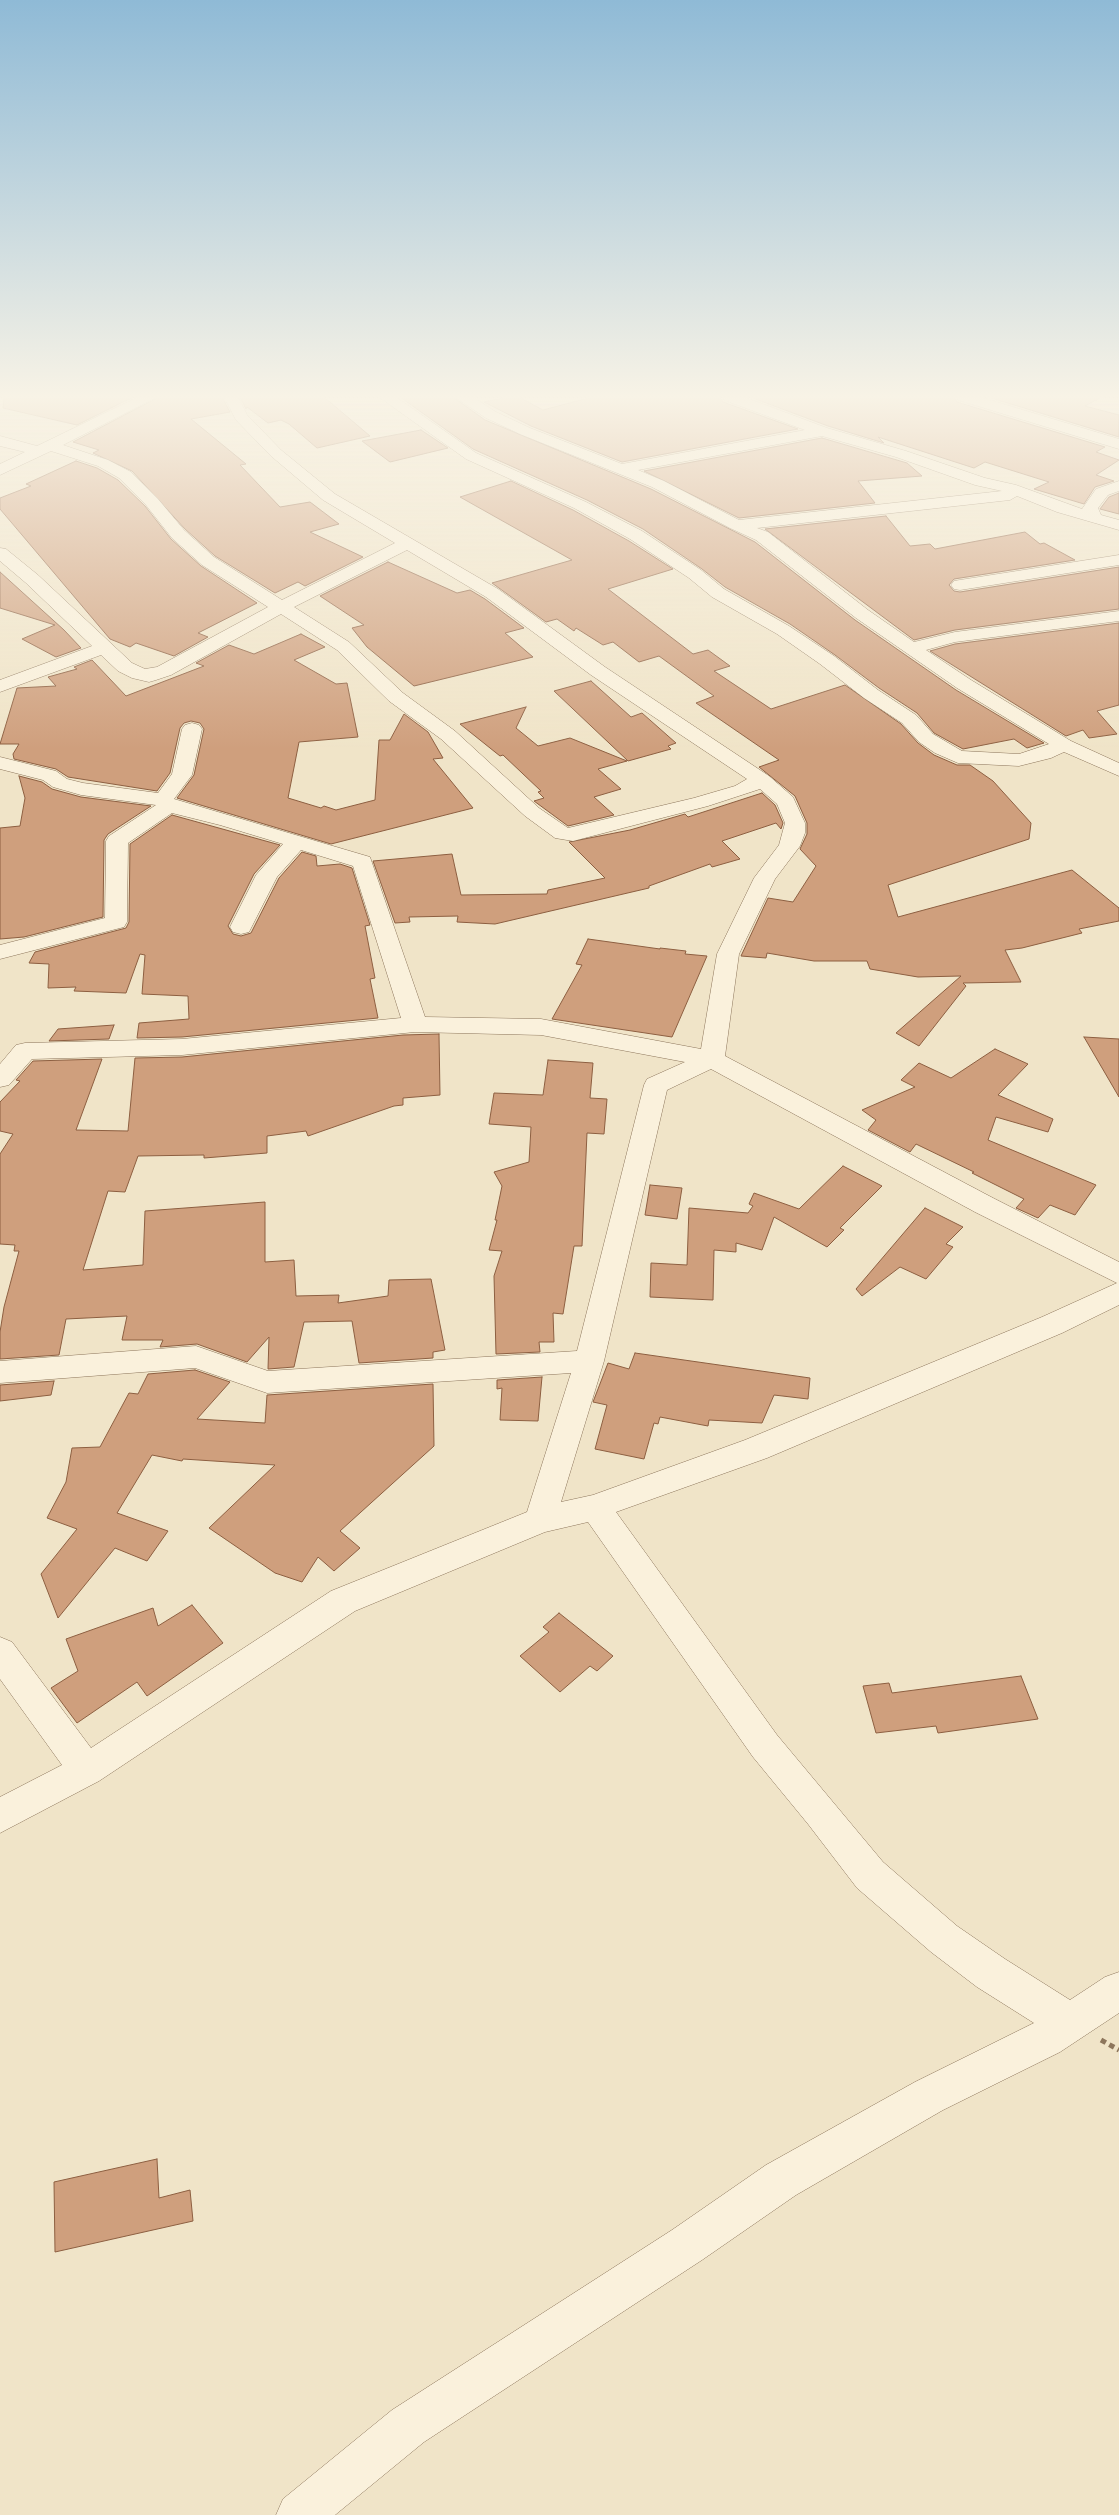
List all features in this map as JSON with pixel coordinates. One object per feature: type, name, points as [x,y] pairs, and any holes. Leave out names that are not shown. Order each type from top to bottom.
[{"type":"street","points":[[162,514],[178,534],[202,556],[343,646],[396,697],[448,735],[532,812],[562,834],[574,836],[701,802],[742,790],[762,780]]},
{"type":"street","points":[[358,514],[492,593],[598,671],[762,780],[786,801],[795,823],[794,833],[789,846],[758,890],[728,954],[712,1059]]},
{"type":"street","points":[[597,514],[636,535],[695,574],[718,593],[783,630],[909,719],[926,738],[958,757],[1019,760],[1044,754],[1064,745]]},
{"type":"street","points":[[716,514],[762,536],[780,548],[812,576],[964,684],[1064,745],[1119,770]]},
{"type":"street","points":[[736,525],[836,514]]},
{"type":"street","points":[[1080,514],[1119,525]]},
{"type":"street","points":[[1092,514],[1094,519]]},
{"type":"street","points":[[0,553],[32,579],[104,647],[134,672],[143,676],[153,676],[283,606],[407,543]]},
{"type":"street","points":[[960,585],[1111,561],[1119,571]]},
{"type":"street","points":[[911,648],[955,637],[1119,616]]},
{"type":"street","points":[[0,686],[104,647]]},
{"type":"street","points":[[0,952],[116,922],[117,841],[166,803],[182,775],[192,729]]},
{"type":"street","points":[[0,763],[26,772],[49,775],[60,783],[80,789],[166,803],[362,862],[415,1024]]},
{"type":"street","points":[[241,927],[267,875],[297,842]]},
{"type":"street","points":[[0,1079],[25,1052],[182,1047],[415,1024],[541,1027],[712,1059],[984,1205],[1119,1274]]},
{"type":"street","points":[[540,1520],[589,1361],[656,1084],[712,1059]]},
{"type":"street","points":[[0,1816],[87,1770],[343,1601],[540,1520],[595,1506],[756,1449],[1052,1325],[1119,1293]]},
{"type":"street","points":[[0,1372],[196,1357],[267,1382],[589,1361]]},
{"type":"street","points":[[595,1506],[765,1746],[870,1874],[944,1939],[991,1973],[1070,2023]]},
{"type":"street","points":[[0,1652],[87,1770]]},
{"type":"street","points":[[299,2515],[408,2426],[687,2245],[781,2180],[928,2096],[1046,2038],[1119,1992]]},
{"type":"building","points":[[5,514],[152,514],[171,539],[201,566],[257,603],[198,633],[208,637],[174,656],[136,643],[130,647],[110,639]]},
{"type":"building","points":[[172,514],[326,514],[339,524],[310,532],[363,557],[305,586],[298,582],[275,593],[215,556]]},
{"type":"building","points":[[491,514],[581,514],[629,541],[673,569],[608,589],[693,654],[708,650],[730,666],[714,671],[771,709],[845,685],[901,724],[918,743],[934,755],[957,765],[970,765],[993,781],[1031,823],[1029,839],[888,885],[898,917],[1072,870],[1119,908],[1119,921],[1079,929],[1082,933],[1022,948],[1005,950],[1021,982],[963,983],[966,986],[919,1046],[896,1033],[961,976],[918,977],[870,969],[867,961],[814,961],[767,953],[766,958],[741,956],[768,898],[793,902],[816,866],[800,849],[807,834],[807,823],[795,796],[759,767],[779,760],[696,703],[714,696],[659,656],[639,662],[613,642],[603,645],[576,628],[574,631],[557,619],[546,622],[492,583],[572,560]]},
{"type":"building","points":[[615,514],[701,514],[755,542],[855,620],[956,690],[1044,743],[1027,748],[1014,739],[963,749],[934,733],[917,713],[790,624],[725,587],[643,529]]},
{"type":"building","points":[[732,514],[772,514],[739,518]]},
{"type":"building","points":[[886,516],[910,546],[930,544],[935,549],[1025,532],[1040,544],[1044,543],[1075,560],[954,579],[949,585],[954,591],[960,592],[1119,567],[1119,609],[955,630],[914,640],[765,529]]},
{"type":"building","points":[[388,562],[457,593],[470,590],[485,599],[524,628],[505,633],[533,657],[414,686],[367,647],[352,628],[364,625],[320,596]]},
{"type":"building","points":[[0,572],[81,648],[56,657],[22,639],[55,625],[0,608]]},
{"type":"building","points":[[1119,623],[1119,705],[1097,711],[1117,734],[1089,738],[1083,730],[1066,736],[930,651],[955,644]]},
{"type":"building","points":[[301,634],[325,647],[294,660],[336,684],[347,683],[358,737],[299,742],[288,798],[321,808],[324,806],[336,810],[375,800],[379,740],[390,740],[404,714],[428,732],[443,758],[433,759],[473,808],[331,844],[177,798],[194,775],[204,729],[200,723],[191,721],[184,723],[180,728],[170,773],[157,791],[68,777],[56,769],[14,759],[13,754],[19,744],[0,744],[17,688],[56,686],[48,677],[77,669],[74,667],[92,660],[126,696],[204,666],[196,663],[229,645],[254,654]]},
{"type":"building","points":[[591,681],[631,717],[642,713],[676,743],[668,746],[671,749],[628,761],[554,691]]},
{"type":"building","points":[[526,707],[516,728],[538,746],[570,738],[627,761],[598,769],[621,789],[594,797],[614,815],[568,826],[534,801],[544,798],[538,792],[541,791],[503,755],[500,756],[460,724]]},
{"type":"building","points":[[19,776],[42,782],[52,789],[81,797],[151,806],[108,834],[104,840],[103,917],[24,937],[0,939],[0,828],[20,826],[25,798]]},
{"type":"building","points":[[762,793],[775,805],[783,823],[781,829],[776,823],[722,841],[740,859],[712,867],[710,864],[649,886],[649,888],[495,924],[457,922],[458,916],[409,917],[410,922],[395,923],[373,861],[452,854],[461,895],[547,894],[548,890],[605,878],[569,842],[630,830],[685,814],[688,817]]},
{"type":"building","points":[[172,815],[280,845],[254,874],[228,926],[233,934],[241,936],[251,933],[279,878],[302,852],[316,856],[317,866],[340,864],[352,868],[370,925],[365,926],[375,978],[370,979],[378,1018],[182,1037],[137,1038],[139,1023],[189,1019],[188,996],[142,994],[145,955],[140,954],[126,993],[74,991],[76,987],[48,988],[49,964],[29,963],[35,952],[126,928],[129,922],[130,844]]},
{"type":"building","points":[[588,939],[686,951],[685,954],[707,956],[672,1037],[552,1019],[582,965],[576,964]]},
{"type":"building","points":[[114,1025],[109,1039],[49,1041],[58,1029]]},
{"type":"building","points":[[439,1034],[440,1095],[403,1098],[403,1105],[394,1106],[308,1136],[306,1131],[267,1136],[267,1153],[204,1158],[204,1155],[138,1156],[125,1192],[108,1191],[83,1270],[143,1265],[145,1211],[265,1202],[265,1262],[294,1260],[296,1296],[339,1295],[338,1303],[388,1296],[389,1280],[431,1279],[445,1350],[433,1352],[433,1358],[359,1363],[352,1321],[304,1322],[294,1367],[268,1369],[269,1337],[247,1362],[197,1344],[160,1347],[163,1340],[122,1340],[127,1316],[66,1319],[59,1355],[0,1359],[0,1332],[4,1307],[19,1251],[14,1251],[15,1245],[0,1244],[0,1154],[13,1134],[0,1131],[0,1102],[20,1081],[16,1080],[33,1061],[102,1059],[76,1130],[128,1131],[135,1058],[182,1057],[403,1035]]},
{"type":"building","points":[[1084,1037],[1119,1039],[1119,1097]]},
{"type":"building","points":[[995,1049],[1028,1064],[998,1095],[1053,1119],[1048,1132],[996,1117],[988,1140],[1096,1185],[1075,1215],[1050,1205],[1038,1218],[1016,1208],[1024,1199],[972,1173],[974,1172],[916,1144],[910,1152],[868,1130],[876,1120],[862,1110],[915,1087],[901,1080],[919,1063],[951,1078]]},
{"type":"building","points":[[548,1060],[593,1063],[590,1098],[607,1099],[604,1134],[587,1133],[582,1246],[574,1246],[563,1314],[553,1313],[554,1342],[539,1342],[540,1352],[496,1354],[494,1276],[502,1251],[489,1250],[497,1220],[495,1220],[502,1186],[494,1172],[529,1162],[531,1127],[489,1124],[494,1093],[543,1095]]},
{"type":"building","points":[[843,1166],[882,1186],[840,1228],[844,1230],[827,1247],[774,1217],[762,1250],[736,1243],[736,1252],[714,1250],[713,1300],[650,1297],[651,1263],[687,1265],[689,1208],[748,1213],[753,1206],[749,1204],[754,1193],[799,1209]]},
{"type":"building","points":[[650,1185],[682,1188],[677,1219],[645,1215]]},
{"type":"building","points":[[925,1208],[963,1227],[946,1244],[953,1247],[926,1279],[900,1267],[862,1296],[856,1289]]},
{"type":"building","points":[[635,1353],[810,1378],[808,1399],[774,1395],[762,1423],[709,1420],[708,1426],[660,1417],[658,1424],[654,1423],[644,1459],[595,1449],[607,1405],[593,1402],[608,1363],[629,1369]]},
{"type":"building","points":[[195,1370],[230,1382],[197,1419],[265,1423],[267,1395],[433,1384],[434,1446],[340,1531],[360,1548],[334,1571],[318,1557],[302,1582],[275,1573],[209,1528],[275,1465],[183,1459],[182,1461],[152,1455],[117,1513],[168,1531],[147,1561],[115,1548],[58,1618],[41,1574],[77,1529],[47,1518],[66,1482],[72,1448],[100,1447],[129,1393],[138,1394],[148,1374]]},
{"type":"building","points":[[542,1377],[538,1421],[500,1420],[502,1388],[497,1389],[497,1380]]},
{"type":"building","points":[[54,1381],[51,1395],[0,1401],[0,1385]]},
{"type":"building","points":[[192,1605],[223,1643],[147,1696],[137,1682],[77,1723],[51,1688],[78,1671],[66,1639],[153,1608],[158,1626]]},
{"type":"building","points":[[559,1613],[613,1656],[597,1671],[590,1666],[560,1692],[520,1656],[549,1632],[543,1627]]},
{"type":"building","points":[[1021,1676],[1038,1719],[938,1733],[936,1726],[876,1733],[863,1686],[889,1683],[892,1693]]},
{"type":"building","points":[[157,2159],[159,2198],[190,2190],[193,2221],[55,2252],[54,2182]]}]
